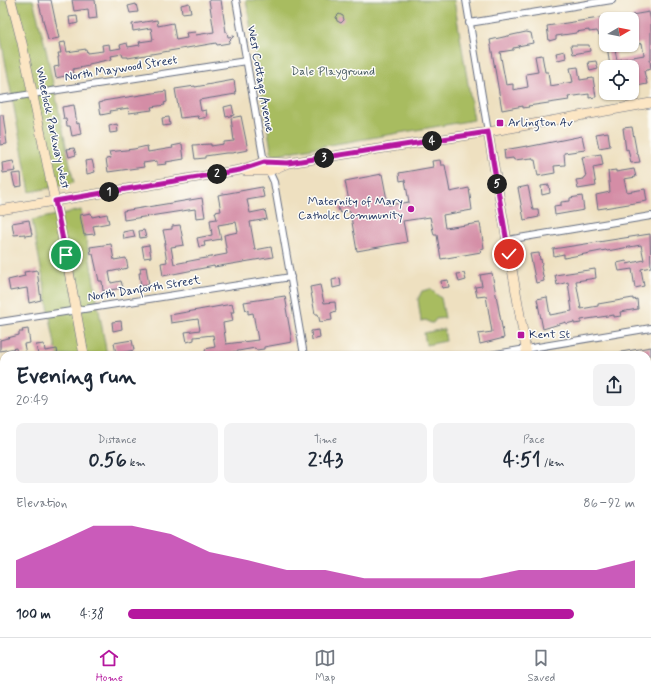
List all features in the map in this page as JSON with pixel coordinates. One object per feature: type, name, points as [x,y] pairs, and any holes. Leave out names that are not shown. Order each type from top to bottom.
[{"type":"main road","name":"Wheelock Parkway West","points":[[11,0],[55,201],[83,351]]},
{"type":"main road","points":[[0,210],[240,170],[264,162],[288,163],[488,132],[651,103]]},
{"type":"main road","points":[[488,132],[527,351]]},
{"type":"main road","points":[[240,170],[269,171],[288,163]]},
{"type":"street","name":"West Cottage Avenue","points":[[236,0],[264,162]]},
{"type":"street","points":[[466,0],[488,132]]},
{"type":"street","points":[[469,23],[612,0]]},
{"type":"street","name":"North Maywood Street","points":[[0,99],[246,61]]},
{"type":"street","points":[[269,171],[274,182],[303,351]]},
{"type":"street","points":[[507,240],[651,216]]},
{"type":"street","name":"North Danforth Street","points":[[0,322],[291,277]]},
{"type":"street","points":[[532,351],[651,328]]},
{"type":"green space","points":[[0,0],[33,0],[45,45],[74,183],[30,192],[0,34]]},
{"type":"green space","name":"Dale Playground","points":[[246,0],[454,0],[474,120],[272,155]]},
{"type":"green space","points":[[81,210],[106,351],[56,351],[32,220]]},
{"type":"green space","points":[[430,289],[441,298],[445,318],[436,319],[433,323],[426,320],[421,321],[418,299],[422,291]]},
{"type":"green space","points":[[444,329],[446,341],[426,345],[424,333]]},
{"type":"building","points":[[38,0],[51,0],[59,38],[48,40]]},
{"type":"building","points":[[72,0],[95,0],[97,18],[89,19],[88,9],[74,11]]},
{"type":"building","points":[[209,0],[221,0],[226,32],[228,37],[234,36],[229,43],[217,45],[216,43],[128,58],[123,57],[122,54],[111,56],[112,59],[73,69],[74,74],[56,78],[54,67],[59,66],[58,53],[61,53],[59,43],[65,42],[67,52],[86,49],[87,53],[103,51],[102,45],[109,44],[110,50],[121,48],[120,45],[127,43],[128,47],[140,45],[139,42],[153,40],[151,28],[133,31],[132,24],[157,20],[158,26],[173,23],[176,40],[187,38],[186,33],[195,32],[196,35],[214,32]]},
{"type":"building","points":[[189,3],[191,12],[182,13],[181,5]]},
{"type":"building","points":[[136,4],[138,12],[130,13],[128,6]]},
{"type":"building","points":[[649,12],[651,21],[651,69],[644,71],[647,84],[639,86],[639,60],[617,60],[644,55],[642,43],[639,44],[639,14]]},
{"type":"building","points":[[339,14],[343,16],[344,20],[341,23],[337,21],[336,17]]},
{"type":"building","points":[[77,16],[78,23],[70,25],[69,17]]},
{"type":"building","points":[[599,18],[599,35],[597,31],[589,32],[589,30],[556,36],[556,39],[549,41],[547,26]]},
{"type":"building","points":[[526,32],[531,33],[533,43],[518,46],[519,47],[513,48],[513,50],[500,52],[506,85],[513,84],[513,90],[528,87],[526,74],[538,72],[535,56],[542,55],[545,72],[548,72],[550,86],[573,82],[570,68],[578,67],[580,80],[593,78],[596,97],[589,98],[589,94],[568,97],[569,100],[502,110],[490,40]]},
{"type":"building","points":[[571,45],[589,45],[590,51],[573,54]]},
{"type":"building","points":[[565,51],[566,58],[558,60],[556,53]]},
{"type":"building","points":[[608,52],[615,52],[617,60],[609,60]]},
{"type":"building","points":[[596,61],[598,69],[590,71],[588,62]]},
{"type":"building","points":[[234,80],[236,94],[199,100],[201,111],[206,110],[207,117],[199,119],[198,116],[180,118],[175,89]]},
{"type":"building","points":[[166,91],[167,102],[164,103],[165,105],[151,107],[152,110],[129,113],[128,108],[110,111],[111,113],[101,115],[99,103],[103,101]]},
{"type":"building","points":[[74,105],[77,124],[79,123],[81,134],[72,136],[70,126],[67,126],[66,119],[64,119],[62,107]]},
{"type":"building","points":[[232,105],[234,115],[226,117],[224,107]]},
{"type":"building","points":[[0,115],[3,115],[7,144],[0,145]]},
{"type":"building","points":[[241,116],[248,150],[205,156],[205,158],[195,159],[193,145],[211,144],[211,146],[234,141],[231,118]]},
{"type":"building","points":[[169,117],[170,125],[163,126],[162,118]]},
{"type":"building","points":[[117,124],[118,132],[110,133],[109,126]]},
{"type":"building","points":[[632,127],[640,162],[631,163],[628,149],[626,150],[623,128]]},
{"type":"building","points":[[608,132],[610,146],[599,148],[596,134]]},
{"type":"building","points":[[582,136],[585,150],[564,153],[565,165],[554,166],[555,173],[538,176],[535,160],[532,158],[514,160],[513,158],[505,159],[504,150]]},
{"type":"building","points":[[182,144],[184,159],[157,165],[157,161],[143,163],[144,167],[108,172],[106,159],[111,158],[109,152],[147,146],[148,152],[173,148],[172,146]]},
{"type":"building","points":[[74,148],[76,155],[69,157],[67,149]]},
{"type":"building","points":[[601,154],[603,165],[593,167],[596,186],[578,189],[576,180],[584,179],[584,177],[586,177],[582,157]]},
{"type":"building","points":[[92,160],[95,172],[87,174],[85,161]]},
{"type":"building","name":"Maternity of Mary Catholic Community","points":[[440,160],[441,165],[445,165],[450,192],[469,188],[472,210],[443,215],[445,228],[480,223],[484,248],[480,249],[481,252],[441,259],[437,235],[434,235],[430,217],[403,221],[407,242],[357,251],[350,211],[341,213],[338,208],[342,205],[350,206],[345,181],[382,174],[388,205],[409,202],[405,180],[400,181],[399,173],[433,167],[432,161]]},
{"type":"building","points":[[13,161],[16,171],[3,173],[2,163]]},
{"type":"building","points":[[634,169],[636,177],[624,179],[627,192],[645,189],[647,201],[598,209],[596,195],[610,192],[608,171],[616,170],[616,172]]},
{"type":"building","points":[[21,173],[22,186],[15,187],[12,174]]},
{"type":"building","points":[[549,185],[550,193],[542,195],[541,186]]},
{"type":"building","points":[[528,186],[533,210],[538,210],[539,217],[524,220],[518,188]]},
{"type":"building","points":[[262,187],[264,197],[247,200],[250,213],[265,210],[267,219],[250,222],[255,250],[271,247],[273,257],[163,276],[161,263],[167,262],[164,244],[166,244],[163,230],[172,229],[172,226],[180,225],[184,245],[171,247],[174,264],[227,254],[224,235],[238,232],[236,222],[218,225],[221,239],[204,242],[205,246],[199,247],[197,238],[212,235],[210,220],[217,219],[215,212],[221,211],[218,195]]},
{"type":"building","points":[[582,196],[584,210],[555,215],[554,206],[561,205],[561,202],[570,201],[570,198]]},
{"type":"building","points":[[202,198],[205,217],[196,218],[195,209],[124,220],[123,211]]},
{"type":"building","points":[[91,213],[92,217],[107,214],[109,223],[93,226],[95,234],[84,235],[80,215]]},
{"type":"building","points":[[29,220],[32,235],[14,235],[12,223]]},
{"type":"building","points":[[133,230],[135,237],[124,239],[123,232]]},
{"type":"building","points":[[144,230],[146,237],[140,238],[139,231]]},
{"type":"building","points":[[650,234],[651,267],[641,269],[644,286],[635,288],[632,269],[619,271],[617,263],[626,261],[627,264],[644,260],[641,245],[564,258],[564,254],[554,256],[553,249]]},
{"type":"building","points":[[111,244],[114,260],[126,258],[128,268],[109,272],[111,283],[121,281],[123,288],[103,291],[102,281],[99,281],[90,247]]},
{"type":"building","points":[[149,245],[151,257],[144,258],[142,246]]},
{"type":"building","points":[[539,253],[544,281],[536,283],[530,254]]},
{"type":"building","points":[[146,267],[149,285],[141,286],[139,273],[141,273],[140,268]]},
{"type":"building","points":[[595,269],[596,278],[576,281],[581,309],[598,306],[598,304],[633,298],[633,300],[637,299],[638,309],[620,312],[621,316],[614,317],[614,315],[581,320],[581,323],[574,324],[574,322],[566,324],[566,322],[543,329],[537,299],[547,297],[550,315],[572,311],[568,282],[557,285],[555,275]]},
{"type":"building","points":[[37,270],[41,300],[29,303],[27,288],[10,291],[8,280],[25,276],[24,272]]},
{"type":"building","points":[[464,273],[466,280],[459,282],[457,274]]},
{"type":"building","points":[[492,273],[504,338],[480,344],[478,334],[492,332],[486,296],[477,297],[475,287],[482,286],[480,275]]},
{"type":"building","points":[[340,278],[341,286],[333,288],[332,280]]},
{"type":"building","points":[[448,280],[449,287],[442,288],[441,281]]},
{"type":"building","points":[[320,285],[324,303],[335,302],[336,311],[331,313],[332,320],[320,322],[318,314],[315,314],[310,287]]},
{"type":"building","points":[[285,296],[292,342],[256,350],[255,348],[238,351],[205,351],[205,349],[215,347],[213,335],[194,337],[194,340],[187,342],[185,332],[200,330],[198,319],[171,323],[170,315],[232,304],[234,312],[231,312],[233,321],[223,323],[226,344],[258,340],[253,313],[248,314],[248,310],[246,311],[244,302]]},
{"type":"building","points":[[121,321],[122,329],[113,331],[112,322]]},
{"type":"building","points":[[28,329],[30,343],[24,344],[25,351],[16,351],[16,348],[0,351],[0,340],[19,335],[19,332],[23,332],[22,330]]},
{"type":"building","points":[[319,330],[320,338],[312,340],[311,331]]},
{"type":"building","points":[[132,340],[134,350],[115,351],[114,343]]},
{"type":"building","points":[[44,344],[45,351],[37,351],[36,345]]},
{"type":"building","points":[[651,347],[651,351],[627,351]]},
{"type":"building","points":[[57,349],[57,351],[45,351]]},
{"type":"place","name":"Arlington Av","points":[[500,123]]},
{"type":"place","name":"Maternity of Mary Catholic Community","points":[[411,209]]},
{"type":"place","name":"Kent St","points":[[521,335]]},
{"type":"route","points":[[66,255],[55,201],[240,170],[264,162],[288,163],[488,132],[509,254]]}]
